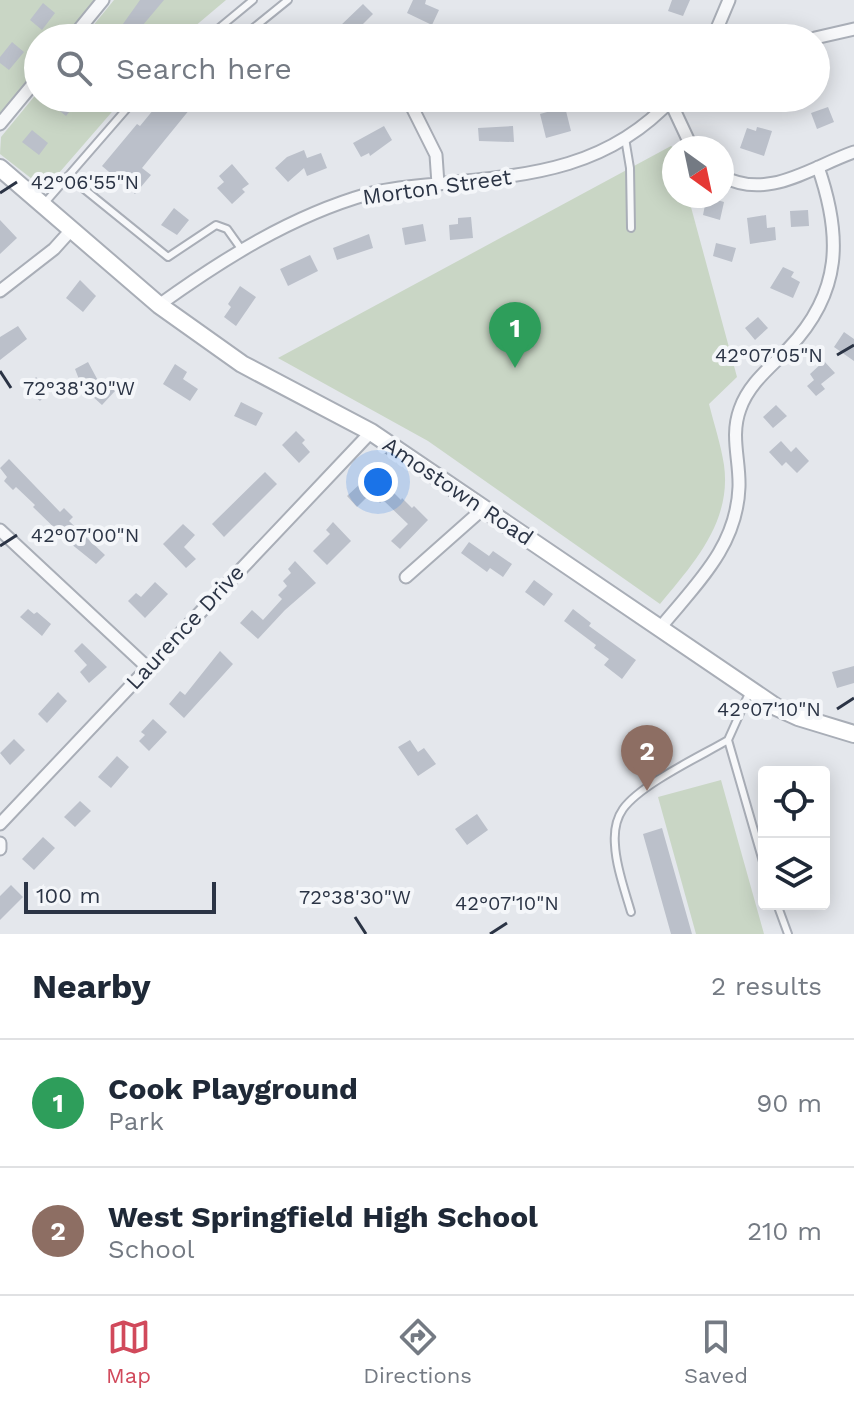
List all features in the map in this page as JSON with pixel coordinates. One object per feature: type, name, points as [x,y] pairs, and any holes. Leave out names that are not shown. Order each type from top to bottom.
[{"type":"street","points":[[83,24],[103,0]]},
{"type":"street","points":[[719,24],[729,0]]},
{"type":"street","points":[[830,35],[854,29]]},
{"type":"street","points":[[0,124],[24,95]]},
{"type":"street","points":[[414,112],[436,155],[438,184]]},
{"type":"street","name":"Morton Street","points":[[159,305],[242,250],[298,220],[339,203],[383,190],[549,170],[595,155],[625,138],[657,112]]},
{"type":"street","points":[[677,112],[687,136]]},
{"type":"street","points":[[734,181],[744,185],[785,181],[854,152]]},
{"type":"street","points":[[660,628],[713,565],[733,525],[739,485],[735,429],[744,400],[762,375],[808,326],[827,290],[833,265],[834,229],[831,205],[818,167]]},
{"type":"street","name":"Amostown Road","points":[[0,168],[159,305],[242,364],[371,432],[750,691],[798,717],[854,734]]},
{"type":"street","points":[[0,291],[54,249],[72,229]]},
{"type":"street","name":"Laurence Drive","points":[[0,824],[371,432]]},
{"type":"street","points":[[406,577],[484,508]]},
{"type":"street","points":[[0,530],[147,667]]},
{"type":"street","points":[[0,843],[0,849]]},
{"type":"lane","points":[[224,24],[253,0]]},
{"type":"lane","points":[[258,24],[288,0]]},
{"type":"lane","points":[[43,205],[124,112]]},
{"type":"lane","points":[[625,138],[630,168],[631,228]]},
{"type":"lane","points":[[68,176],[168,257],[216,225],[227,229],[242,250]]},
{"type":"lane","points":[[631,912],[615,844],[619,816],[642,792],[728,740],[750,691]]},
{"type":"lane","points":[[728,740],[758,844]]},
{"type":"lane","points":[[779,910],[788,934]]},
{"type":"green space","points":[[0,0],[96,0],[76,24],[24,24],[24,87],[0,116]]},
{"type":"green space","points":[[114,0],[226,0],[198,24],[94,24]]},
{"type":"green space","points":[[24,109],[24,112],[112,112],[52,181],[41,186],[0,154],[1,137]]},
{"type":"green space","points":[[662,151],[662,208],[691,208],[737,377],[709,404],[724,465],[725,486],[716,523],[697,557],[660,604],[428,441],[278,358]]},
{"type":"green space","points":[[721,780],[764,934],[696,934],[658,797]]},
{"type":"building","points":[[140,0],[164,0],[144,24],[123,24]]},
{"type":"building","points":[[413,0],[426,0],[425,4],[439,10],[432,24],[407,13]]},
{"type":"building","points":[[672,0],[690,0],[683,16],[668,11]]},
{"type":"building","points":[[43,3],[55,13],[47,24],[35,24],[30,20]]},
{"type":"building","points":[[363,4],[373,14],[363,24],[342,24]]},
{"type":"building","points":[[12,42],[24,52],[9,70],[0,63],[0,57]]},
{"type":"building","points":[[152,112],[188,112],[142,168],[151,175],[135,194],[102,166],[137,124],[140,126]]},
{"type":"building","points":[[566,112],[571,131],[546,138],[540,114]]},
{"type":"building","points":[[830,112],[834,122],[817,129],[811,113]]},
{"type":"building","points":[[384,126],[392,140],[370,156],[369,153],[361,157],[353,143]]},
{"type":"building","points":[[513,126],[514,142],[479,141],[478,128]]},
{"type":"building","points":[[757,127],[772,131],[764,156],[740,148],[747,128],[756,131]]},
{"type":"building","points":[[32,130],[48,143],[39,155],[22,142]]},
{"type":"building","points":[[304,150],[307,158],[321,153],[327,168],[307,176],[304,168],[288,182],[275,168],[287,157]]},
{"type":"building","points":[[232,164],[249,184],[232,204],[217,188],[224,182],[219,176]]},
{"type":"building","points":[[174,208],[189,220],[177,235],[161,225]]},
{"type":"building","points":[[704,208],[723,208],[720,220],[703,215]]},
{"type":"building","points":[[808,210],[809,226],[791,227],[790,211]]},
{"type":"building","points":[[766,215],[767,228],[775,227],[776,240],[750,244],[747,218]]},
{"type":"building","points":[[471,217],[473,238],[450,240],[449,225],[458,224],[458,218]]},
{"type":"building","points":[[0,220],[17,238],[0,254]]},
{"type":"building","points":[[423,224],[426,241],[405,245],[402,228]]},
{"type":"building","points":[[369,234],[373,248],[337,260],[333,248]]},
{"type":"building","points":[[716,243],[736,248],[732,262],[713,256]]},
{"type":"building","points":[[310,255],[318,271],[288,286],[280,269]]},
{"type":"building","points":[[783,267],[794,272],[791,277],[800,282],[793,298],[770,288]]},
{"type":"building","points":[[80,280],[96,296],[83,312],[66,298]]},
{"type":"building","points":[[240,286],[256,297],[236,326],[224,317],[231,307],[228,304]]},
{"type":"building","points":[[758,317],[768,328],[755,340],[745,328]]},
{"type":"building","points":[[18,326],[27,339],[0,360],[0,337]]},
{"type":"building","points":[[844,332],[854,339],[854,361],[834,347]]},
{"type":"building","points":[[824,361],[835,373],[821,384],[825,389],[816,396],[807,386],[814,380],[810,374]]},
{"type":"building","points":[[88,362],[102,388],[106,383],[115,391],[102,405],[82,387],[75,369]]},
{"type":"building","points":[[175,364],[187,372],[183,379],[198,389],[190,401],[163,384]]},
{"type":"building","points":[[36,377],[50,390],[40,401],[26,389]]},
{"type":"building","points":[[241,402],[263,413],[256,426],[234,416]]},
{"type":"building","points":[[776,405],[787,416],[773,428],[763,417]]},
{"type":"building","points":[[296,431],[305,440],[302,443],[310,452],[299,463],[282,445]]},
{"type":"building","points":[[781,441],[791,452],[796,447],[809,461],[797,473],[786,462],[782,466],[769,452]]},
{"type":"building","points":[[9,459],[60,512],[64,508],[73,517],[69,521],[105,555],[96,564],[70,543],[16,487],[13,490],[4,481],[7,477],[0,468]]},
{"type":"building","points":[[265,472],[277,484],[224,537],[212,524]]},
{"type":"building","points":[[376,475],[401,500],[412,508],[414,506],[428,520],[400,549],[391,541],[408,524],[371,493],[357,507],[347,496],[362,482],[365,485]]},
{"type":"building","points":[[333,522],[351,541],[327,565],[313,551],[330,534],[326,530]]},
{"type":"building","points":[[183,524],[195,535],[184,547],[196,559],[186,568],[163,544]]},
{"type":"building","points":[[469,542],[489,556],[493,551],[512,564],[503,577],[490,568],[487,572],[461,553]]},
{"type":"building","points":[[295,561],[316,583],[258,639],[240,623],[252,610],[263,620],[282,599],[278,595],[287,586],[283,581],[291,573],[288,569]]},
{"type":"building","points":[[534,580],[553,594],[544,606],[525,592]]},
{"type":"building","points":[[155,582],[168,594],[145,618],[128,601],[136,593],[141,597]]},
{"type":"building","points":[[28,609],[34,614],[37,612],[51,624],[42,636],[20,617]]},
{"type":"building","points":[[573,609],[591,623],[589,626],[636,660],[622,679],[604,665],[609,659],[594,648],[596,645],[564,621]]},
{"type":"building","points":[[82,643],[107,667],[89,683],[80,672],[87,665],[74,651]]},
{"type":"building","points":[[220,651],[233,664],[184,718],[169,704],[180,691],[185,695]]},
{"type":"building","points":[[854,666],[854,683],[837,688],[832,672]]},
{"type":"building","points":[[58,692],[67,701],[47,723],[38,714]]},
{"type":"building","points":[[153,719],[167,732],[149,751],[139,741],[145,735],[141,732]]},
{"type":"building","points":[[14,739],[25,750],[10,765],[0,753]]},
{"type":"building","points":[[410,740],[418,752],[424,748],[436,764],[418,776],[398,747]]},
{"type":"building","points":[[117,756],[129,767],[111,788],[98,777]]},
{"type":"building","points":[[80,801],[91,811],[75,827],[64,817]]},
{"type":"building","points":[[477,814],[488,830],[467,845],[455,829]]},
{"type":"building","points":[[662,828],[692,934],[671,934],[643,834]]},
{"type":"building","points":[[43,837],[55,848],[34,870],[22,859]]},
{"type":"building","points":[[11,885],[23,897],[0,920],[0,896]]},
{"type":"place","name":"Cook Playground","points":[[515,368]]},
{"type":"place","name":"West Springfield High School","points":[[647,791]]}]
